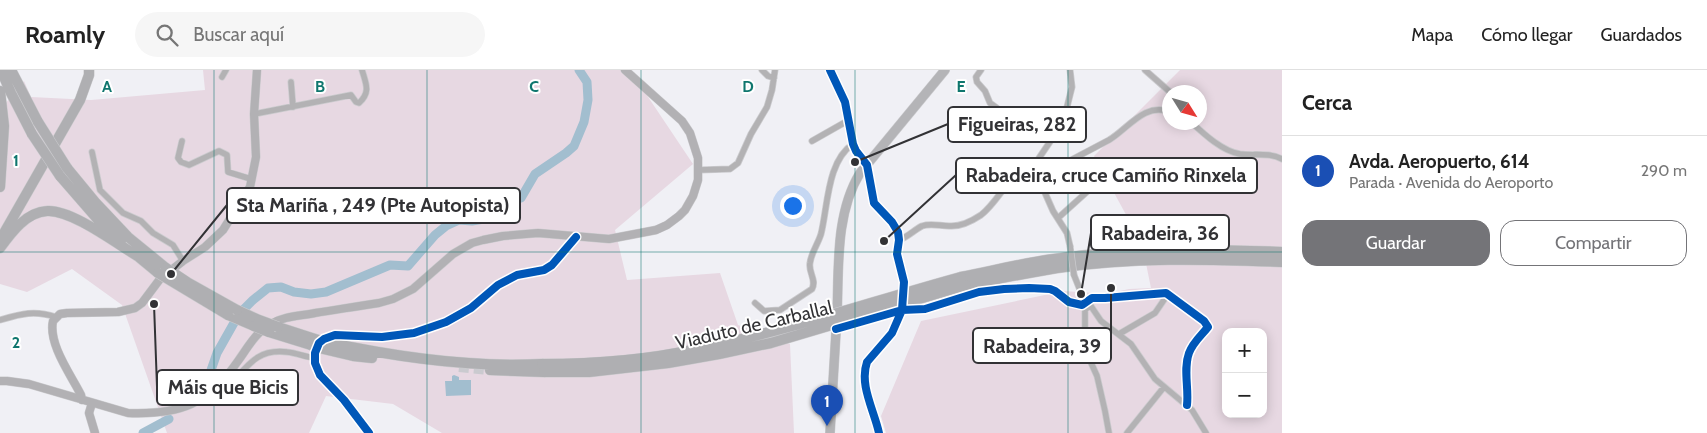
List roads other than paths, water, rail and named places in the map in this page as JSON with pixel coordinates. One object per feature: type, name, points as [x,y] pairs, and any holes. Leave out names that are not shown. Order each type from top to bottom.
[{"type":"highway","points":[[1,70],[32,134],[60,176],[100,222],[138,257]]},
{"type":"highway","points":[[11,70],[38,122],[67,168],[95,202],[162,270]]},
{"type":"highway","points":[[19,70],[20,89]]},
{"type":"highway","points":[[0,229],[78,91],[84,70]]},
{"type":"highway","points":[[0,240],[80,100],[89,70]]},
{"type":"highway","points":[[0,91],[4,126],[0,187]]},
{"type":"highway","points":[[0,248],[14,229],[31,216],[46,210],[62,212],[82,222],[233,313],[317,347],[353,356],[414,363]]},
{"type":"highway","points":[[964,281],[1054,259],[1126,251],[1200,248],[1282,252]]},
{"type":"highway","points":[[964,281],[1058,268],[1127,262],[1205,259],[1282,262]]},
{"type":"highway","name":"Viaduto de Carballal","points":[[543,368],[696,350],[769,333],[964,281]]},
{"type":"highway","points":[[317,347],[451,362],[523,365],[543,368]]},
{"type":"highway","points":[[490,370],[543,368]]},
{"type":"main road","points":[[82,400],[55,345],[52,326],[56,317],[66,313],[118,312],[135,308],[142,303],[160,279],[182,261],[205,247],[223,230],[247,192],[251,179],[256,150],[254,114],[257,70]]},
{"type":"main road","points":[[0,382],[29,384],[128,413],[162,412],[178,409],[196,402],[219,386],[255,337],[276,321],[393,299],[413,289],[453,254],[472,243],[521,234],[538,233],[600,239],[656,230],[667,225],[679,216],[690,202],[696,190],[699,170],[695,146],[690,133],[682,121],[625,70]]},
{"type":"main road","points":[[830,433],[844,212],[854,183],[866,164],[945,70]]},
{"type":"main road","points":[[92,403],[89,414],[95,433]]},
{"type":"street","points":[[222,77],[226,70]]},
{"type":"street","points":[[254,114],[351,95],[359,103],[366,97],[367,90],[362,70]]},
{"type":"street","points":[[762,70],[768,76],[774,78]]},
{"type":"street","points":[[699,170],[730,169],[735,166],[767,107],[775,70]]},
{"type":"street","points":[[830,70],[845,102],[856,151],[866,164],[874,204],[892,222],[898,232],[897,254],[904,282],[902,310],[892,333],[867,362],[864,377],[869,404],[879,433]]},
{"type":"street","points":[[981,70],[976,77],[977,82],[985,91],[990,103],[997,108]]},
{"type":"street","points":[[1070,70],[1072,80]]},
{"type":"street","points":[[1075,70],[1070,99],[1062,123],[1036,167],[1038,177],[1067,233],[1077,285],[1101,321],[1134,347],[1149,372],[1187,405],[1206,433]]},
{"type":"street","points":[[1144,70],[1162,85]]},
{"type":"street","points":[[291,82],[293,107]]},
{"type":"street","points":[[899,240],[922,226],[933,224],[956,226],[972,220],[990,206],[1007,184],[1028,166],[1054,169],[1117,136],[1126,125],[1147,112],[1154,109],[1162,110]]},
{"type":"street","points":[[812,141],[849,120]]},
{"type":"street","points":[[1201,130],[1226,149],[1238,154],[1274,155],[1282,159]]},
{"type":"street","points":[[182,141],[178,158],[186,164],[219,151],[227,155],[228,172],[251,179]]},
{"type":"street","points":[[755,303],[764,311],[780,310],[812,289],[814,280],[810,262],[821,232],[835,167],[845,151],[854,144]]},
{"type":"street","points":[[92,152],[100,190],[123,213],[130,218],[141,221],[153,233],[173,245],[182,261]]},
{"type":"street","points":[[1058,218],[1090,190],[1109,188]]},
{"type":"street","points":[[369,433],[316,368],[317,347],[319,343],[335,335],[382,337],[414,333],[446,322],[471,308],[498,285],[517,275],[544,270],[552,266],[576,237]]},
{"type":"street","points":[[836,329],[902,310],[924,309],[979,292],[1030,288],[1050,289],[1076,304],[1089,303]]},
{"type":"street","points":[[1108,433],[1106,411],[1097,376],[1088,356],[1084,339],[1085,310],[1092,298],[1166,293],[1204,321],[1208,327],[1194,344],[1187,362],[1187,405]]},
{"type":"street","points":[[1119,334],[1155,313],[1168,294]]},
{"type":"street","points":[[0,320],[30,312],[44,313],[56,317]]},
{"type":"street","points":[[219,386],[222,389],[226,389],[255,358],[270,352],[288,352],[317,347]]},
{"type":"street","points":[[1127,433],[1164,387]]},
{"type":"water","points":[[452,376],[459,377],[459,380],[471,380],[471,395],[446,396],[445,381],[452,381]]},
{"type":"waterway","points":[[188,401],[209,376],[217,353],[239,314],[268,288],[281,287],[294,292],[311,294],[326,292],[390,265],[408,266],[435,235],[446,226],[459,220],[472,221],[484,219],[503,210],[511,201],[521,198],[535,174],[574,146],[584,122],[588,100],[587,82],[579,70]]},
{"type":"waterway","points":[[143,433],[169,419]]},
{"type":"tunnel","points":[[459,367],[489,370]]},
{"type":"place","name":"Figueiras, 282","points":[[855,162]]},
{"type":"place","name":"Rabadeira, cruce Camiño Rinxela","points":[[884,241]]},
{"type":"place","name":"Sta Mariña , 249 (Pte Autopista)","points":[[171,274]]},
{"type":"place","name":"Rabadeira, 39","points":[[1111,288]]},
{"type":"place","name":"Rabadeira, 36","points":[[1081,294]]},
{"type":"place","name":"Máis que Bicis","points":[[154,304]]},
{"type":"place","name":"Avda. Aeropuerto, 614","points":[[827,426]]}]
